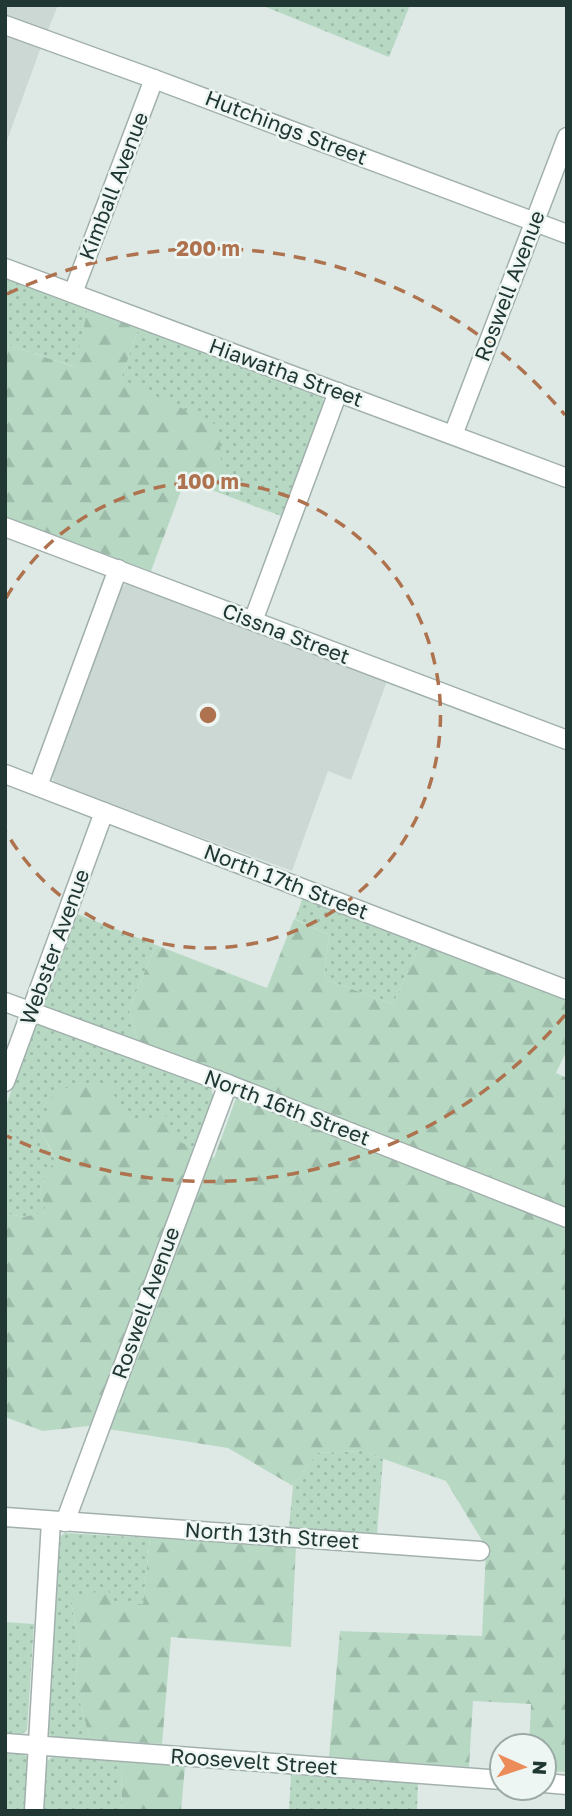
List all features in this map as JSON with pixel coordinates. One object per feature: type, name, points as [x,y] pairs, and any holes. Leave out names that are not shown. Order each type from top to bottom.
[{"type":"street","name":"Hutchings Street","points":[[5,25],[567,234]]},
{"type":"street","name":"Kimball Avenue","points":[[73,293],[155,79]]},
{"type":"street","name":"Roswell Avenue","points":[[453,435],[567,137]]},
{"type":"street","name":"Hiawatha Street","points":[[5,268],[567,478]]},
{"type":"street","points":[[253,621],[338,392]]},
{"type":"street","name":"Cissna Street","points":[[5,527],[567,740]]},
{"type":"street","points":[[38,786],[118,569]]},
{"type":"street","name":"North 17th Street","points":[[5,774],[567,990]]},
{"type":"street","name":"Webster Avenue","points":[[5,1082],[104,812]]},
{"type":"street","name":"North 16th Street","points":[[5,1003],[228,1084],[567,1218]]},
{"type":"street","name":"Roswell Avenue","points":[[34,1811],[58,1522],[228,1084]]},
{"type":"street","name":"North 13th Street","points":[[5,1517],[480,1551]]},
{"type":"street","name":"Roosevelt Street","points":[[5,1743],[488,1779]]},
{"type":"shaded area","points":[[5,5],[58,5],[48,30],[5,14]]},
{"type":"shaded area","points":[[5,33],[41,47],[5,146]]},
{"type":"shaded area","points":[[126,584],[135,585],[387,681],[351,780],[328,771],[292,871],[54,783],[51,771],[120,588]]},
{"type":"green space","points":[[261,5],[410,5],[389,57]]},
{"type":"green space","points":[[8,276],[88,308],[76,367],[5,344],[5,283]]},
{"type":"green space","points":[[88,308],[139,327],[121,379],[219,426],[222,476],[217,492],[185,480],[151,571],[5,517],[5,344],[75,367]]},
{"type":"green space","points":[[139,327],[321,394],[324,403],[281,516],[217,492],[222,476],[121,379]]},
{"type":"green space","points":[[303,897],[421,942],[393,1004],[324,979],[329,935],[295,919]]},
{"type":"green space","points":[[75,913],[156,945],[129,1009],[138,1043],[45,1007],[45,998]]},
{"type":"green space","points":[[294,919],[329,935],[324,979],[393,1004],[421,942],[567,998],[567,1050],[556,1073],[567,1078],[567,1772],[558,1772],[558,1732],[530,1732],[531,1704],[473,1701],[469,1767],[329,1757],[340,1631],[482,1636],[486,1547],[446,1481],[361,1451],[317,1453],[293,1486],[228,1448],[89,1426],[43,1431],[5,1417],[5,1213],[23,1217],[46,1212],[40,1189],[55,1158],[39,1127],[56,1089],[107,1084],[131,1122],[165,1115],[176,1140],[214,1158],[242,1082],[138,1043],[129,1009],[156,945],[267,988]]},
{"type":"green space","points":[[36,1024],[211,1088],[213,1097],[193,1148],[131,1122],[39,1127],[55,1159],[40,1189],[47,1212],[23,1217],[5,1213],[5,1108]]},
{"type":"green space","points":[[362,1451],[383,1459],[377,1534],[289,1527],[293,1486],[317,1453]]},
{"type":"green space","points":[[65,1533],[150,1538],[143,1604],[70,1599],[80,1643],[75,1684],[90,1739],[52,1737],[47,1733],[58,1538]]},
{"type":"green space","points":[[150,1538],[296,1547],[291,1647],[171,1637],[162,1744],[90,1739],[75,1684],[80,1643],[70,1599],[107,1589],[116,1604],[143,1604]]},
{"type":"green space","points":[[5,1622],[34,1624],[27,1730],[22,1734],[5,1733]]},
{"type":"green space","points":[[5,1751],[21,1752],[27,1757],[25,1811],[5,1811]]},
{"type":"green space","points":[[52,1757],[121,1762],[122,1811],[42,1811],[45,1763]]},
{"type":"green space","points":[[121,1762],[185,1766],[181,1811],[122,1811]]},
{"type":"green space","points":[[291,1775],[418,1783],[417,1811],[289,1811]]}]
